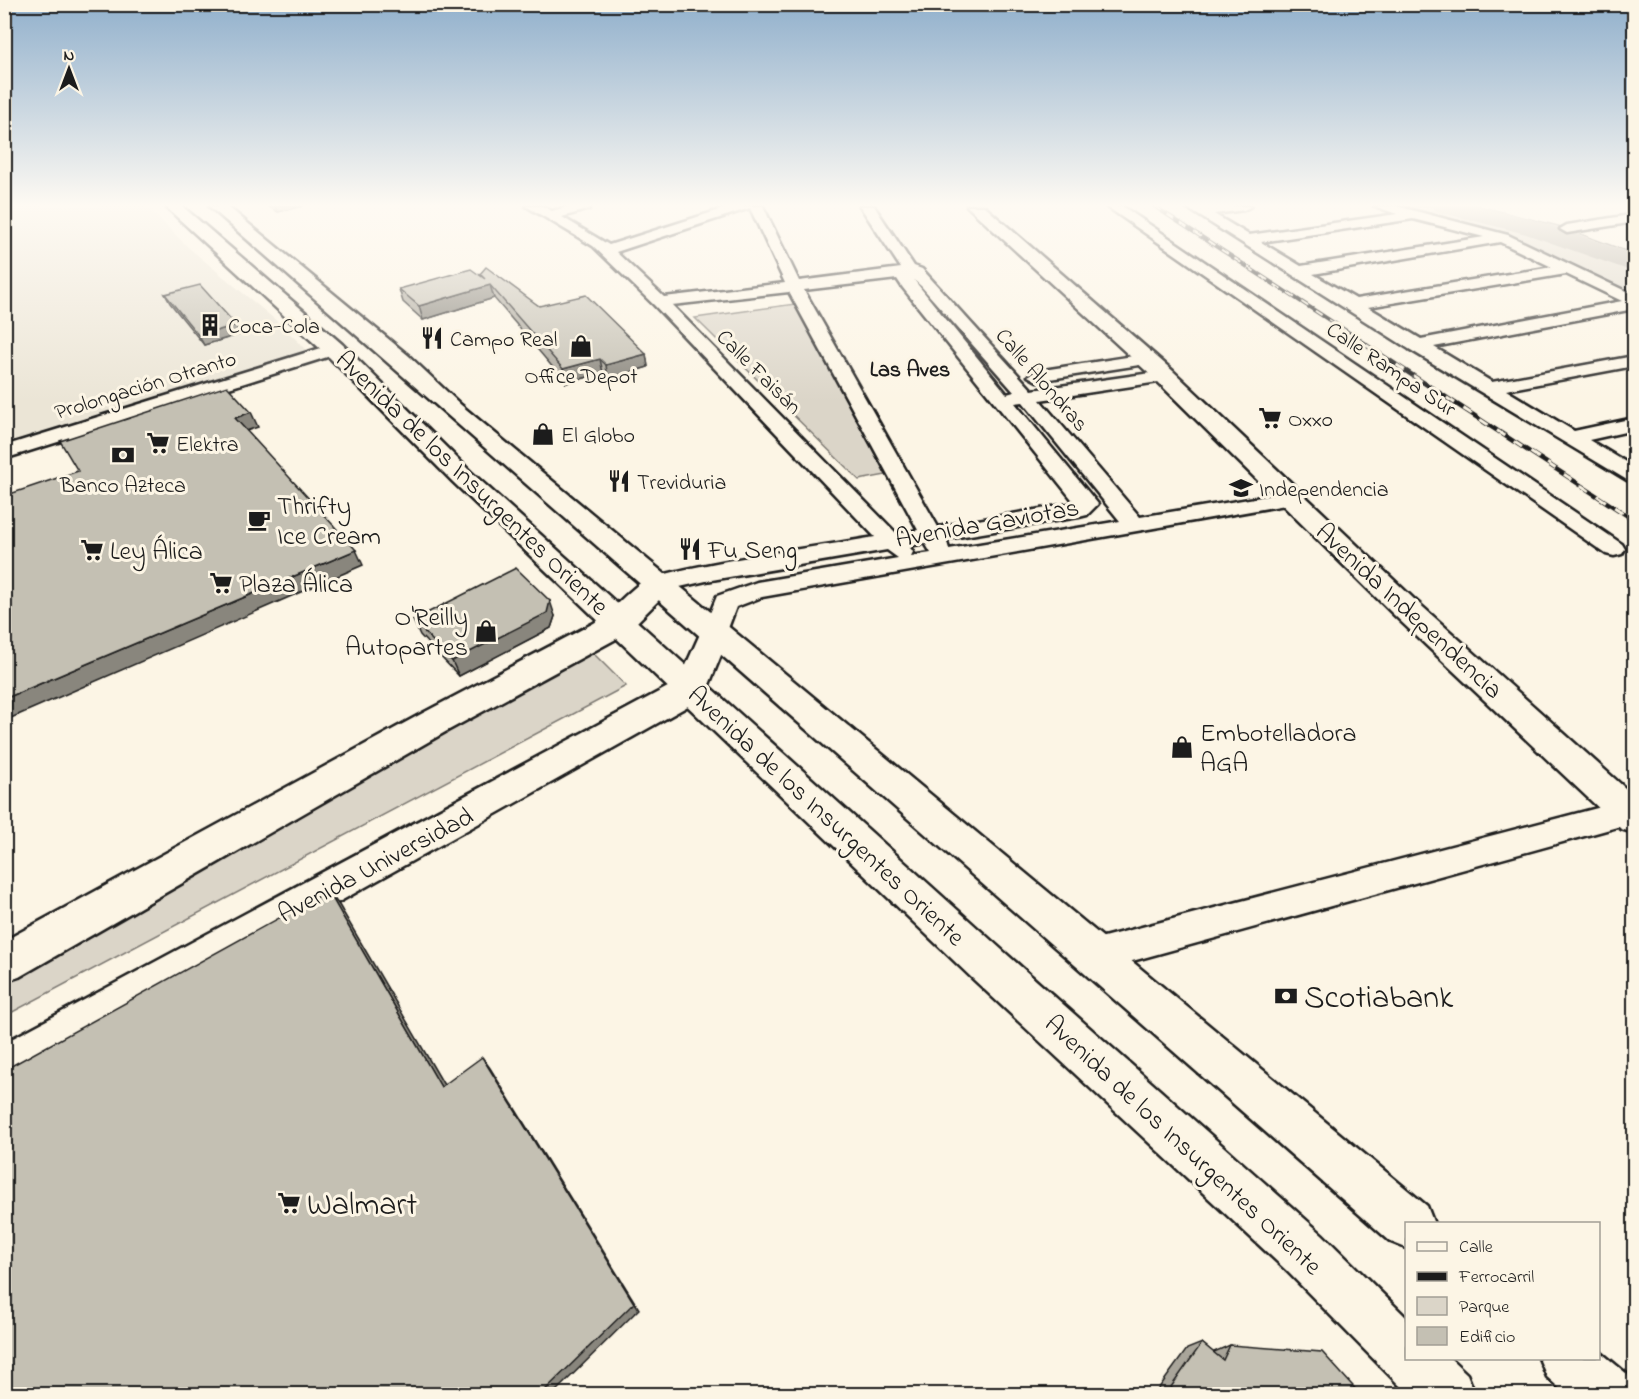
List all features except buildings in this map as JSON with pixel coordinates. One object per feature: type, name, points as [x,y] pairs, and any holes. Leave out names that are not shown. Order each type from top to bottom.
[{"type":"main road","points":[[250,273],[256,271]]},
{"type":"main road","name":"Avenida de los Insurgentes Oriente","points":[[295,271],[1407,1222]]},
{"type":"main road","name":"Avenida Independencia","points":[[1048,271],[1156,368],[1404,607],[1631,815]]},
{"type":"main road","name":"Avenida de los Insurgentes Oriente","points":[[250,273],[334,349],[462,477],[620,621],[987,964],[1304,1252],[1405,1352]]},
{"type":"main road","points":[[4,963],[620,621],[658,584]]},
{"type":"main road","points":[[692,689],[715,633]]},
{"type":"main road","name":"Avenida Universidad","points":[[4,1068],[692,689]]},
{"type":"main road","points":[[1411,1360],[1447,1395]]},
{"type":"main road","points":[[1567,1360],[1607,1395]]},
{"type":"street","name":"Calle Faisán","points":[[627,271],[894,542],[912,564]]},
{"type":"street","points":[[788,271],[944,558]]},
{"type":"street","name":"Calle Alondras","points":[[910,271],[1001,401],[1088,504]]},
{"type":"street","name":"Calle Rampa Sur","points":[[1208,271],[1614,549]]},
{"type":"street","points":[[1300,271],[1415,345],[1635,476]]},
{"type":"street","points":[[1351,305],[1554,271]]},
{"type":"street","points":[[1573,271],[1635,302]]},
{"type":"street","points":[[673,317],[798,293],[913,276]]},
{"type":"street","name":"Calle Alondras","points":[[913,276],[1013,379],[1135,525]]},
{"type":"street","points":[[660,302],[798,293]]},
{"type":"street","points":[[1415,345],[1635,302]]},
{"type":"street","name":"Prolongación Otranto","points":[[4,453],[334,349]]},
{"type":"street","points":[[1487,388],[1635,361]]},
{"type":"street","points":[[988,384],[1013,379],[1156,368]]},
{"type":"street","points":[[1001,401],[1156,368]]},
{"type":"street","points":[[1570,438],[1635,424]]},
{"type":"street","name":"Avenida Gaviotas","points":[[715,633],[722,609],[736,596],[757,590],[1292,498]]},
{"type":"street","name":"Avenida Gaviotas","points":[[658,584],[706,573],[894,542],[932,533],[1079,510],[1088,504]]},
{"type":"street","points":[[1096,955],[1631,815]]},
{"type":"shaded area","points":[[5,271],[217,271],[279,323],[308,351],[5,447]]},
{"type":"green space","points":[[1583,271],[1634,271],[1634,296]]},
{"type":"green space","points":[[795,304],[886,475],[859,480],[695,318]]},
{"type":"green space","points":[[590,650],[626,686],[5,1016],[5,984]]},
{"type":"railway","points":[[1254,271],[1366,344]]},
{"type":"railway","points":[[1363,343],[1634,520]]},
{"type":"place","name":"Coca-Cola","points":[[210,325]]},
{"type":"place","name":"Campo Real","points":[[432,338]]},
{"type":"place","name":"Office Depot","points":[[581,346]]},
{"type":"place","name":"Oxxo","points":[[1270,418]]},
{"type":"place","name":"El Globo","points":[[543,434]]},
{"type":"place","name":"Elektra","points":[[158,443]]},
{"type":"place","name":"Banco Azteca","points":[[123,455]]},
{"type":"place","name":"Treviduria","points":[[619,481]]},
{"type":"place","name":"Independencia","points":[[1241,488]]},
{"type":"place","name":"Thrifty Ice Cream","points":[[259,520]]},
{"type":"place","name":"Fu Seng","points":[[690,549]]},
{"type":"place","name":"Ley Álica","points":[[92,550]]},
{"type":"place","name":"Plaza Álica","points":[[221,583]]},
{"type":"place","name":"O'Reilly Autopartes","points":[[486,631]]},
{"type":"place","name":"Embotelladora AGA","points":[[1182,747]]},
{"type":"place","name":"Scotiabank","points":[[1286,996]]},
{"type":"place","name":"Walmart","points":[[289,1203]]},
{"type":"district","name":"Las Aves","points":[[910,368]]}]
